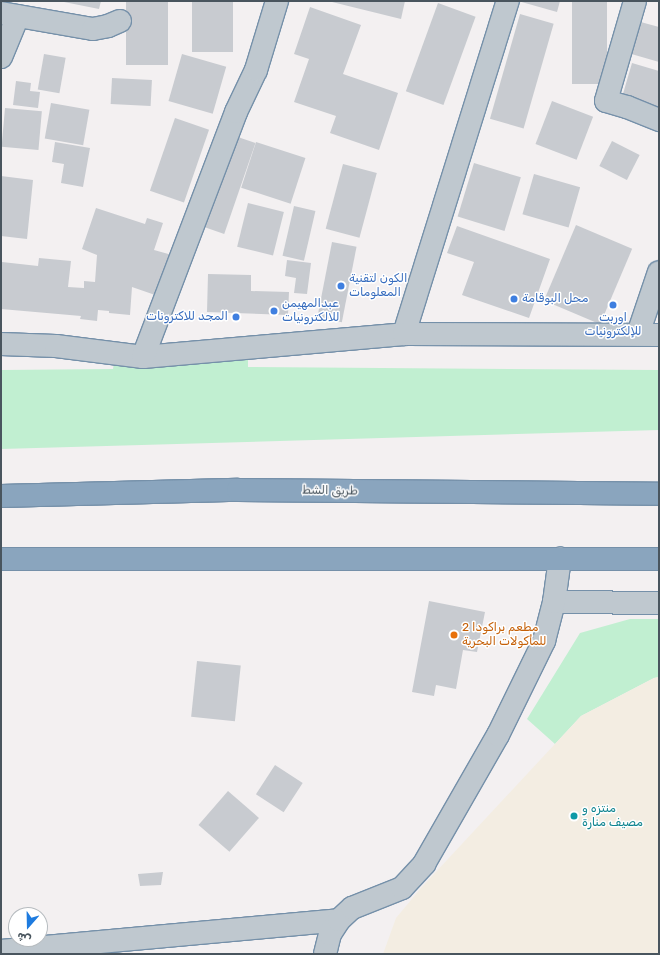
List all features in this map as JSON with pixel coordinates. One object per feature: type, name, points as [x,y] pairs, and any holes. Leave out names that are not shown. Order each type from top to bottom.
[{"type":"highway","name":"طريق الشط","points":[[1,496],[238,490],[659,494]]},
{"type":"highway","points":[[1,559],[659,559]]},
{"type":"street","points":[[143,357],[236,112],[256,70],[277,1]]},
{"type":"street","points":[[404,334],[508,1]]},
{"type":"street","points":[[635,1],[606,101],[627,107],[659,120]]},
{"type":"street","points":[[1,57],[10,14],[93,29],[108,26],[120,21]]},
{"type":"street","points":[[638,334],[659,272]]},
{"type":"street","points":[[1,344],[56,346],[143,357],[404,334],[659,335]]},
{"type":"street","points":[[325,954],[330,934],[339,920],[352,908],[402,888],[424,864],[498,735],[544,641],[554,602],[560,558]]},
{"type":"street","points":[[554,602],[659,603]]},
{"type":"street","points":[[1,951],[339,920]]},
{"type":"green space","points":[[248,360],[248,367],[659,370],[659,430],[1,449],[1,370],[113,369],[114,363]]},
{"type":"green space","points":[[630,619],[659,619],[659,677],[654,678],[581,716],[555,744],[527,719],[580,633]]},
{"type":"sand","name":"منتزه و مصيف منارة","points":[[659,677],[659,954],[383,954],[396,918],[421,888],[581,716],[654,678]]},
{"type":"building","points":[[59,1],[101,1],[99,9]]},
{"type":"building","points":[[126,1],[168,1],[168,65],[126,65]]},
{"type":"building","points":[[192,1],[233,1],[233,52],[192,52]]},
{"type":"building","points":[[328,1],[405,1],[401,19]]},
{"type":"building","points":[[518,1],[560,1],[557,12]]},
{"type":"building","points":[[572,1],[607,1],[607,84],[572,84]]},
{"type":"building","points":[[438,3],[476,17],[443,105],[406,91]]},
{"type":"building","points":[[310,7],[361,25],[343,74],[398,93],[379,150],[330,133],[336,116],[294,102],[309,59],[294,54]]},
{"type":"building","points":[[520,14],[554,24],[524,128],[490,119]]},
{"type":"building","points":[[637,21],[659,27],[659,62],[628,53]]},
{"type":"building","points":[[44,54],[66,58],[59,93],[38,89]]},
{"type":"building","points":[[182,54],[226,67],[213,114],[168,101]]},
{"type":"building","points":[[632,63],[659,71],[659,116],[620,104]]},
{"type":"building","points":[[112,78],[152,80],[151,106],[111,104]]},
{"type":"building","points":[[16,81],[31,83],[30,91],[40,92],[38,108],[13,105]]},
{"type":"building","points":[[552,101],[593,117],[577,160],[536,144]]},
{"type":"building","points":[[51,103],[89,110],[83,145],[45,138]]},
{"type":"building","points":[[5,108],[42,111],[38,150],[2,147]]},
{"type":"building","points":[[175,118],[209,130],[184,203],[150,191]]},
{"type":"building","points":[[229,134],[255,143],[224,234],[198,225]]},
{"type":"building","points":[[612,141],[640,155],[627,180],[599,166]]},
{"type":"building","points":[[55,142],[90,148],[83,187],[61,183],[64,164],[52,162]]},
{"type":"building","points":[[256,142],[305,158],[291,204],[241,188]]},
{"type":"building","points":[[474,163],[521,177],[504,231],[458,217]]},
{"type":"building","points":[[343,164],[377,173],[359,238],[326,229]]},
{"type":"building","points":[[534,174],[580,187],[569,228],[522,214]]},
{"type":"building","points":[[1,176],[33,180],[27,239],[1,236]]},
{"type":"building","points":[[248,203],[284,212],[273,256],[237,247]]},
{"type":"building","points":[[294,206],[315,211],[304,261],[283,256]]},
{"type":"building","points":[[96,208],[145,224],[147,218],[163,223],[154,250],[172,255],[158,296],[132,287],[130,315],[109,313],[109,311],[98,310],[97,321],[80,319],[81,316],[1,309],[2,262],[38,266],[39,258],[71,261],[68,287],[84,288],[84,281],[95,282],[97,255],[82,249]]},
{"type":"building","points":[[576,225],[632,249],[600,324],[544,300]]},
{"type":"building","points":[[457,226],[550,259],[529,318],[462,295],[474,262],[447,253]]},
{"type":"building","points":[[332,242],[357,247],[342,322],[317,318]]},
{"type":"building","points":[[287,260],[311,263],[307,294],[294,293],[296,278],[285,276]]},
{"type":"building","points":[[208,274],[251,275],[251,291],[289,292],[288,315],[207,312]]},
{"type":"building","points":[[429,601],[485,612],[477,652],[463,650],[456,689],[436,685],[434,696],[412,692]]},
{"type":"building","points":[[197,661],[241,666],[235,721],[191,717]]},
{"type":"building","points":[[275,765],[303,783],[284,812],[256,794]]},
{"type":"building","points":[[228,791],[259,818],[229,852],[198,825]]},
{"type":"building","points":[[163,872],[161,885],[140,886],[138,874]]},
{"type":"place","name":"الكون لتقنية المعلومات","points":[[341,286]]},
{"type":"place","name":"محل البوقامة","points":[[514,299]]},
{"type":"place","name":"اوربت للإلكترونيات","points":[[613,305]]},
{"type":"place","name":"عبدالمهيمن للالكترونيات","points":[[274,311]]},
{"type":"place","name":"المجد للاكترونات","points":[[236,317]]},
{"type":"place","name":"مطعم براكودا 2 للمأكولات البحرية","points":[[454,635]]},
{"type":"place","name":"منتزه و مصيف منارة","points":[[574,816]]}]
